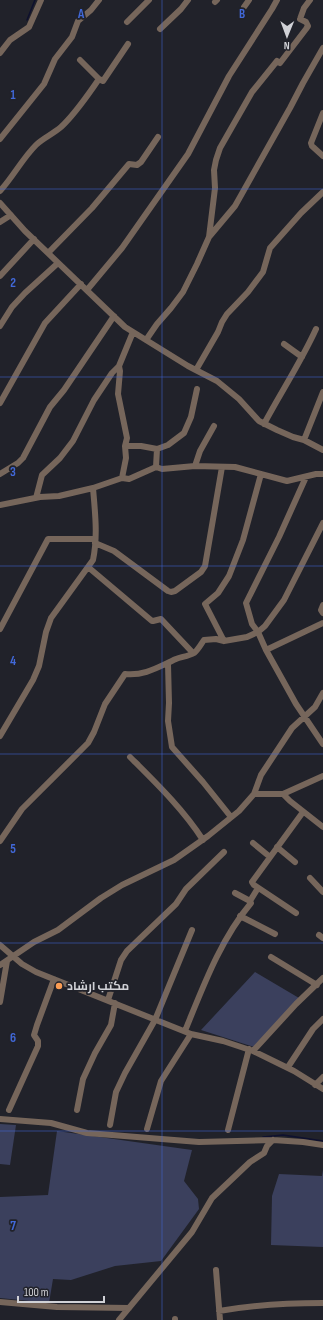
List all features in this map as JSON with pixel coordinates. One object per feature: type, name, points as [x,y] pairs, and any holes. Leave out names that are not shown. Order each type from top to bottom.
[{"type":"street","points":[[0,53],[10,40],[29,27],[41,0]]},
{"type":"street","points":[[0,139],[44,84],[55,59],[72,37],[78,22],[100,0]]},
{"type":"street","points":[[127,22],[149,0]]},
{"type":"street","points":[[160,29],[188,0]]},
{"type":"street","points":[[244,7],[248,0]]},
{"type":"street","points":[[88,290],[122,248],[188,154],[229,76],[277,0]]},
{"type":"street","points":[[209,237],[215,188],[214,170],[220,148],[252,92],[276,61],[280,63],[308,26],[306,22],[300,18],[304,8],[310,0]]},
{"type":"street","points":[[80,60],[99,79],[103,81],[128,44]]},
{"type":"street","points":[[146,340],[183,292],[209,237],[235,206],[290,108],[302,83],[323,48]]},
{"type":"street","points":[[0,191],[10,181],[37,143],[60,127],[79,107],[99,79]]},
{"type":"street","points":[[323,113],[311,142],[312,146],[323,156]]},
{"type":"street","points":[[48,252],[92,208],[129,164],[137,165],[141,162],[158,137]]},
{"type":"street","points":[[196,370],[227,314],[248,292],[263,272],[270,248],[323,192]]},
{"type":"street","points":[[0,203],[58,263],[125,327],[217,381],[239,398],[259,421],[288,435],[304,440],[323,449]]},
{"type":"street","points":[[0,222],[11,215]]},
{"type":"street","points":[[0,276],[34,239]]},
{"type":"street","points":[[0,326],[12,307],[58,263]]},
{"type":"street","points":[[0,403],[45,324],[81,284]]},
{"type":"street","points":[[0,474],[18,463],[23,458],[50,408],[64,390],[114,316]]},
{"type":"street","points":[[264,424],[316,329]]},
{"type":"street","points":[[36,498],[42,476],[60,458],[73,441],[94,400],[112,373],[119,366],[133,332]]},
{"type":"street","points":[[284,344],[302,357]]},
{"type":"street","points":[[119,366],[118,394],[127,438],[125,446],[126,458],[122,478]]},
{"type":"street","points":[[125,446],[141,446],[157,449],[168,445],[184,433],[191,417],[197,389]]},
{"type":"street","points":[[304,440],[323,392]]},
{"type":"street","points":[[195,466],[200,451],[214,426]]},
{"type":"street","points":[[156,467],[157,449]]},
{"type":"street","points":[[0,505],[36,498],[59,496],[93,488],[122,478],[129,479],[156,467],[162,469],[195,466],[235,467],[287,481],[316,474],[323,474]]},
{"type":"street","points":[[0,629],[48,539],[95,541],[114,551],[168,591],[175,591],[201,572],[205,566],[208,556],[222,467]]},
{"type":"street","points":[[224,641],[205,604],[218,593],[229,576],[243,540],[261,474]]},
{"type":"street","points":[[306,477],[279,538],[246,603],[252,624],[258,632],[266,650],[296,704],[323,744]]},
{"type":"street","points":[[0,736],[33,680],[39,666],[50,618],[93,560],[96,520],[93,488]]},
{"type":"street","points":[[0,841],[22,809],[88,743],[106,704],[125,674],[132,675],[160,668],[193,653],[204,640],[216,639],[224,641],[247,637],[258,632],[265,626],[284,600],[323,523]]},
{"type":"street","points":[[88,567],[152,621],[159,619],[163,621],[193,653]]},
{"type":"street","points":[[323,606],[321,610],[323,613]]},
{"type":"street","points":[[266,650],[323,623]]},
{"type":"street","points":[[168,664],[168,721],[172,748],[203,782],[231,817]]},
{"type":"street","points":[[0,966],[34,942],[58,930],[101,898],[122,885],[174,860],[203,840],[239,811],[254,794],[261,774],[287,734],[315,707],[323,693]]},
{"type":"street","points":[[130,757],[193,824],[203,840]]},
{"type":"street","points":[[254,794],[283,794],[323,776]]},
{"type":"street","points":[[283,794],[323,827]]},
{"type":"street","points":[[296,913],[252,884],[252,882],[303,812]]},
{"type":"street","points":[[253,843],[270,856]]},
{"type":"street","points":[[277,847],[295,862]]},
{"type":"street","points":[[108,1000],[121,960],[127,951],[176,904],[186,889],[224,852]]},
{"type":"street","points":[[310,878],[323,892]]},
{"type":"street","points":[[147,1129],[161,1081],[188,1032],[200,993],[219,953],[240,916],[251,903],[250,901],[258,888]]},
{"type":"street","points":[[235,893],[250,901]]},
{"type":"street","points":[[240,916],[275,934]]},
{"type":"street","points":[[110,1126],[116,1092],[124,1073],[155,1020],[192,930]]},
{"type":"street","points":[[0,945],[10,959],[36,972],[188,1032],[251,1050],[288,1067],[323,1089]]},
{"type":"street","points":[[271,957],[317,985]]},
{"type":"street","points":[[0,1002],[10,959]]},
{"type":"street","points":[[228,1130],[251,1050],[323,978]]},
{"type":"street","points":[[8,1110],[38,1046],[38,1041],[34,1035],[54,979]]},
{"type":"street","points":[[77,1110],[83,1079],[95,1053],[111,1025],[115,1003]]},
{"type":"street","points":[[288,1067],[313,1029],[323,1019]]},
{"type":"street","points":[[315,1085],[323,1077]]},
{"type":"street","points":[[0,1119],[51,1123],[87,1133],[199,1142],[273,1140],[303,1142],[323,1146]]},
{"type":"street","points":[[119,1320],[192,1232],[212,1198],[250,1162],[264,1153],[273,1140]]},
{"type":"street","points":[[216,1270],[220,1320]]},
{"type":"street","points":[[0,1302],[57,1307],[129,1308]]},
{"type":"street","points":[[219,1311],[237,1307],[298,1303],[323,1304]]},
{"type":"shaded area","points":[[255,972],[299,998],[254,1047],[201,1030]]},
{"type":"shaded area","points":[[0,1124],[16,1125],[10,1165],[0,1164]]},
{"type":"shaded area","points":[[57,1131],[192,1150],[184,1181],[198,1199],[199,1209],[161,1261],[115,1266],[71,1280],[53,1279],[49,1303],[0,1298],[0,1197],[48,1195]]},
{"type":"shaded area","points":[[323,1170],[323,1247],[271,1245],[272,1196],[279,1174],[322,1176]]},
{"type":"waterway","points":[[27,20],[35,0]]},
{"type":"waterway","points":[[263,1137],[283,1135],[323,1141]]},
{"type":"place","name":"مکتب ارشاد","points":[[59,986]]}]
